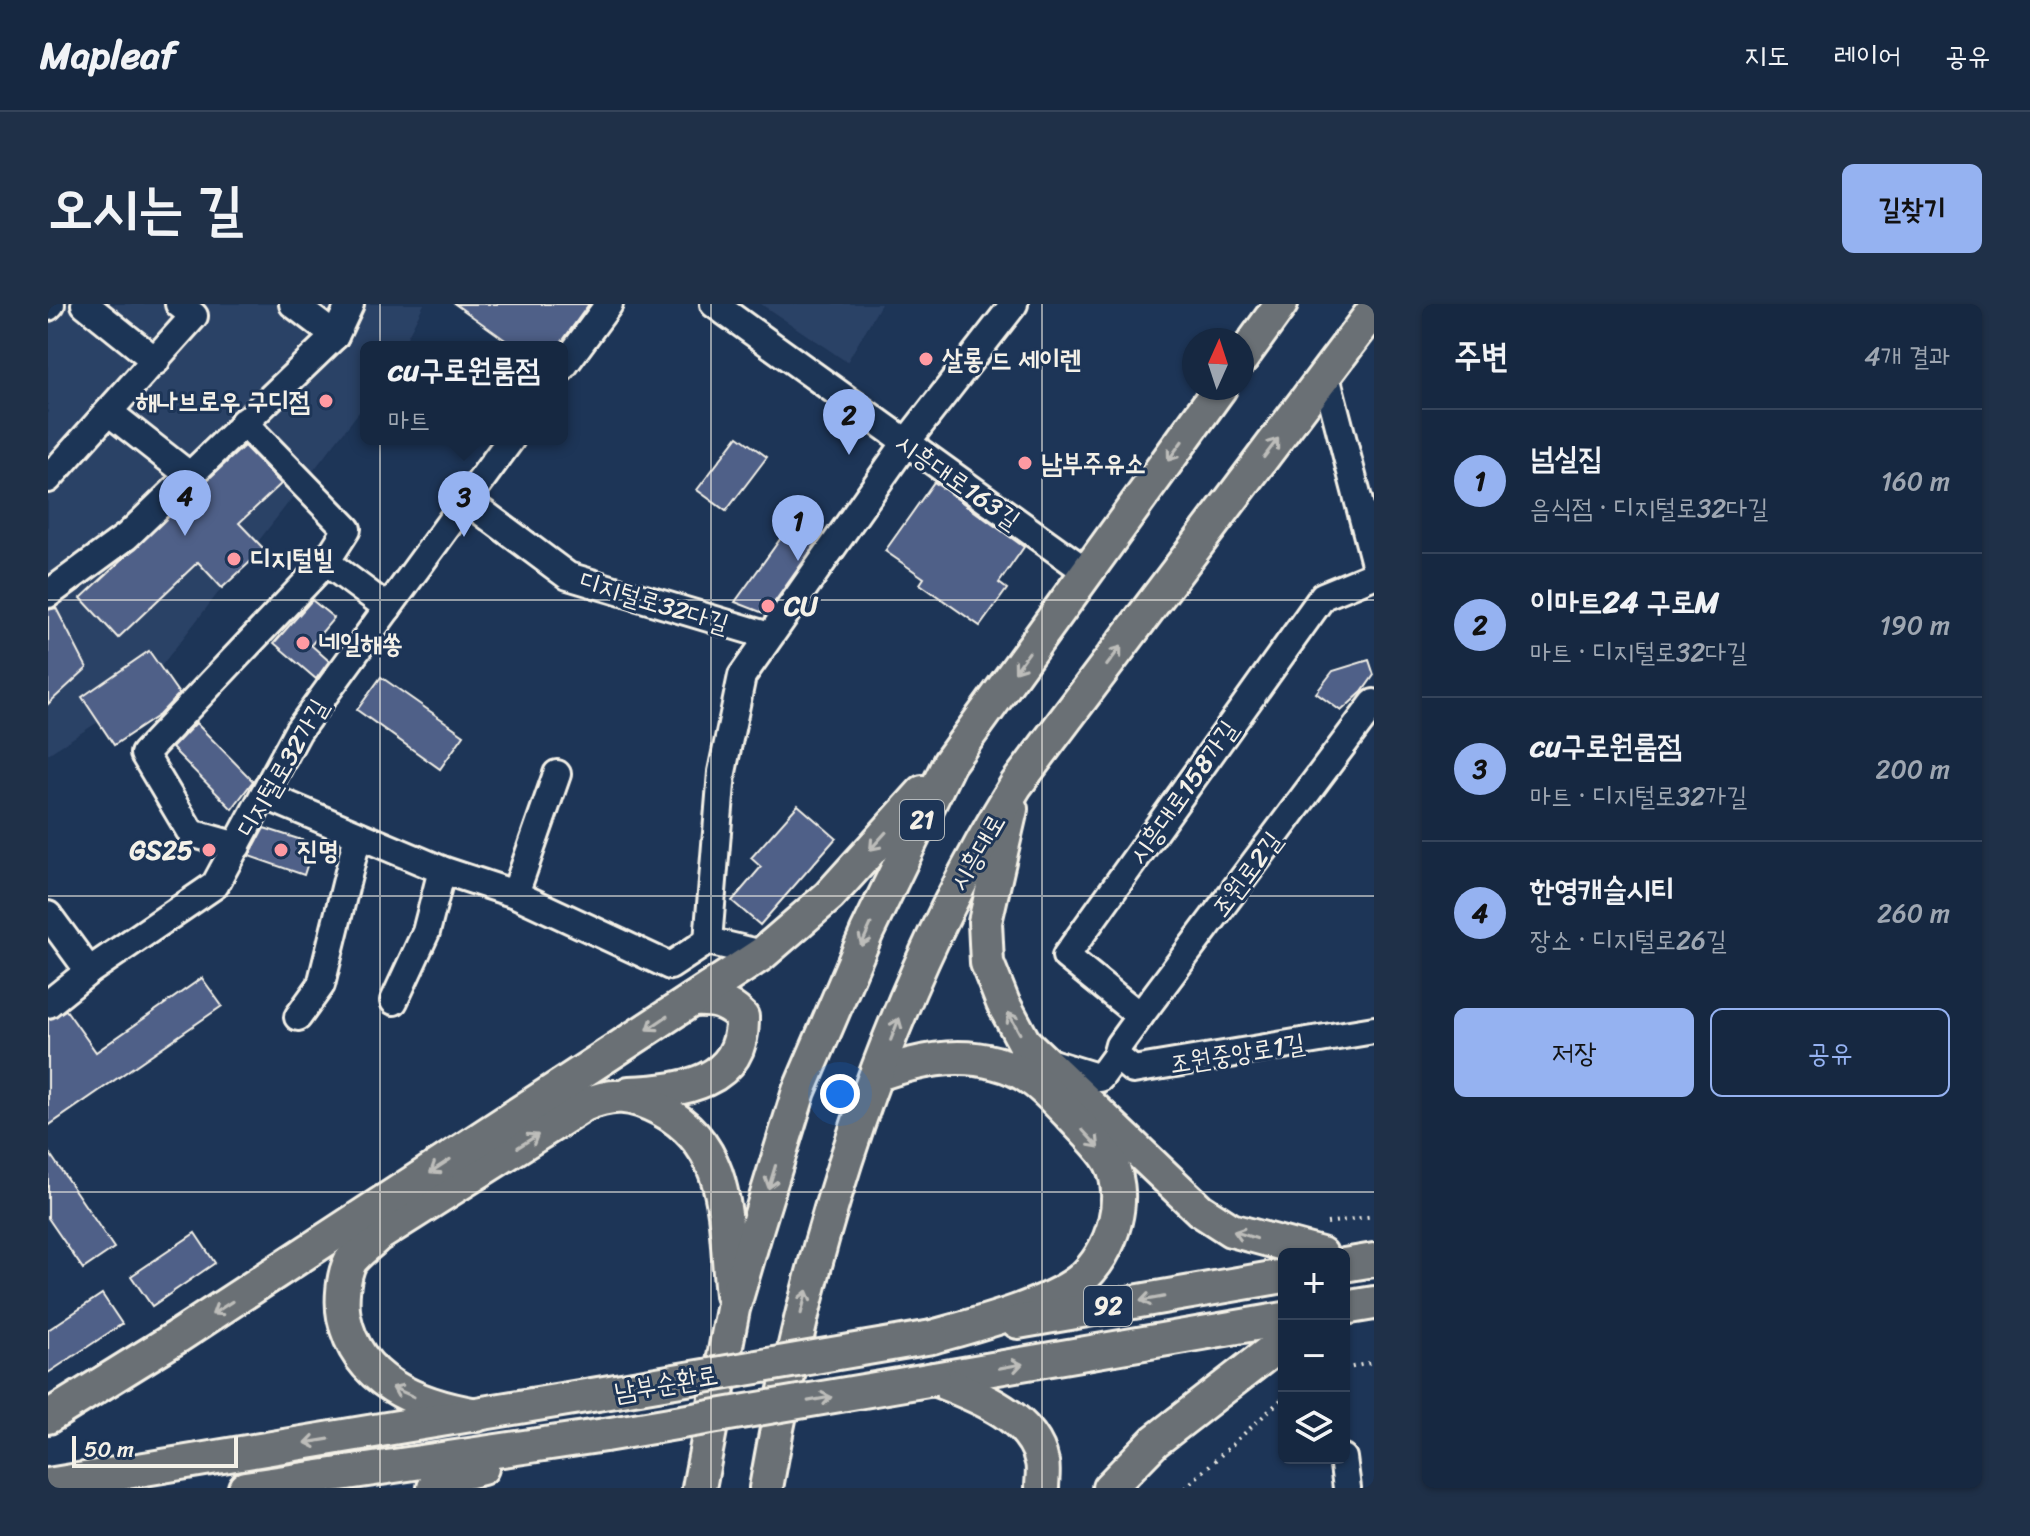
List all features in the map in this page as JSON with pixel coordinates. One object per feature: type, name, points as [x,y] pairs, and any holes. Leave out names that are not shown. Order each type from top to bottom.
[{"type":"main road","points":[[1254,341],[1281,304]]},
{"type":"main road","name":"시흥대로","points":[[766,1488],[784,1385],[813,1266],[878,1074],[936,927],[970,860],[1016,785],[1374,310]]},
{"type":"main road","name":"21","points":[[699,1488],[733,1309],[799,1091],[867,932],[949,763],[1211,400]]},
{"type":"main road","points":[[48,1417],[190,1329],[762,954],[829,896],[949,763]]},
{"type":"main road","points":[[1016,785],[985,922],[987,963],[1024,1042],[1200,1210],[1231,1230],[1324,1238]]},
{"type":"main road","points":[[477,1415],[415,1398],[388,1386],[366,1366],[348,1338],[342,1303],[350,1263],[377,1236],[584,1105],[610,1094],[674,1091],[704,1082],[730,1061],[742,1040],[742,1017],[731,1006],[717,999],[692,1000]]},
{"type":"main road","points":[[878,1074],[920,1060],[954,1057],[996,1063],[1034,1077],[1107,1156],[1118,1187],[1116,1223],[1100,1255],[1080,1281],[1013,1313],[932,1337]]},
{"type":"main road","points":[[610,1094],[658,1108],[679,1120],[705,1145],[719,1179],[733,1309]]},
{"type":"main road","name":"남부순환로","points":[[48,1485],[477,1415],[1278,1277]]},
{"type":"main road","points":[[1350,1307],[1374,1303]]},
{"type":"main road","name":"남부순환로","points":[[245,1488],[605,1435],[1278,1320]]},
{"type":"main road","points":[[1109,1488],[1155,1441],[1278,1346]]},
{"type":"main road","points":[[934,1379],[981,1398],[1010,1416],[1028,1436],[1042,1461],[1042,1488]]},
{"type":"main road","points":[[434,1488],[454,1475],[605,1435]]},
{"type":"street","points":[[85,304],[156,361]]},
{"type":"street","points":[[51,471],[110,413],[194,316],[179,304]]},
{"type":"street","points":[[293,304],[335,336]]},
{"type":"street","points":[[48,594],[127,536],[335,336],[350,304]]},
{"type":"street","points":[[568,360],[609,304]]},
{"type":"street","name":"시흥대로163길","points":[[714,304],[1087,572]]},
{"type":"street","name":"디지털로32다길","points":[[708,941],[722,772],[742,676],[905,444],[1014,304]]},
{"type":"street","points":[[1326,376],[1374,560]]},
{"type":"street","points":[[110,413],[189,475]]},
{"type":"street","points":[[237,846],[191,833],[144,754],[326,562],[347,529],[243,422]]},
{"type":"street","name":"디지털로32가길","points":[[48,1004],[89,971],[215,885],[298,731],[507,445]]},
{"type":"street","name":"디지털로32다길","points":[[466,500],[568,576],[769,636]]},
{"type":"street","points":[[326,562],[388,608]]},
{"type":"street","name":"시흥대로158가길","points":[[1140,1016],[1066,956],[1323,596],[1374,575]]},
{"type":"street","name":"조원로2길","points":[[1118,1051],[1140,1016],[1374,703]]},
{"type":"street","points":[[515,894],[557,774]]},
{"type":"street","points":[[264,795],[442,870],[515,894],[670,966],[708,941],[762,954]]},
{"type":"street","points":[[298,1017],[321,985],[358,835]]},
{"type":"street","points":[[394,1001],[426,932],[442,870]]},
{"type":"street","points":[[48,915],[89,971]]},
{"type":"street","name":"조원중앙로1길","points":[[1118,1051],[1133,1070],[1374,1030]]},
{"type":"street","points":[[1043,1060],[1100,1078],[1118,1051]]},
{"type":"street","points":[[1344,1464],[1347,1488]]},
{"type":"path","points":[[1324,1238],[1374,1216]]},
{"type":"path","points":[[1350,1368],[1374,1362]]},
{"type":"path","points":[[1185,1488],[1278,1403]]},
{"type":"shaded area","points":[[48,304],[424,304],[405,341],[360,341],[360,411],[137,697],[48,754]]},
{"type":"shaded area","points":[[761,304],[881,304],[847,362]]},
{"type":"building","points":[[455,304],[589,304],[562,341],[507,341]]},
{"type":"building","points":[[738,436],[767,457],[726,511],[697,490]]},
{"type":"building","points":[[244,446],[281,484],[239,523],[264,549],[222,588],[198,562],[118,638],[81,598]]},
{"type":"building","points":[[934,482],[1024,547],[999,583],[1007,589],[980,626],[920,584],[924,578],[885,551]]},
{"type":"building","points":[[791,524],[817,542],[766,614],[735,602]]},
{"type":"building","points":[[312,600],[334,618],[311,645],[329,661],[316,679],[274,643]]},
{"type":"building","points":[[56,608],[87,668],[48,704],[48,610]]},
{"type":"building","points":[[149,651],[179,694],[159,715],[114,745],[82,697]]},
{"type":"building","points":[[1369,660],[1374,675],[1362,692],[1341,711],[1316,693],[1333,671]]},
{"type":"building","points":[[381,677],[464,735],[440,769],[357,710]]},
{"type":"building","points":[[196,723],[253,781],[232,809],[172,748]]},
{"type":"building","points":[[798,805],[836,838],[760,925],[732,901],[761,867],[751,858]]},
{"type":"building","name":"진명","points":[[264,828],[314,844],[304,875],[249,856]]},
{"type":"building","points":[[202,978],[222,1006],[48,1126],[48,1020],[66,1010],[96,1052]]},
{"type":"building","points":[[48,1151],[114,1248],[83,1269],[48,1218]]},
{"type":"building","points":[[195,1233],[215,1263],[152,1306],[131,1276]]},
{"type":"building","points":[[102,1294],[122,1324],[48,1373],[48,1330]]},
{"type":"place","name":"살롱 드 세이렌","points":[[926,359]]},
{"type":"place","name":"해나브로우 구디점","points":[[326,401]]},
{"type":"place","name":"이마트24 구로M","points":[[849,455]]},
{"type":"place","name":"남부주유소","points":[[1025,463]]},
{"type":"place","name":"한영캐슬시티","points":[[185,536]]},
{"type":"place","name":"cu구로원룸점","points":[[464,537]]},
{"type":"place","name":"디지털빌","points":[[234,559]]},
{"type":"place","name":"넘실집","points":[[798,561]]},
{"type":"place","name":"CU","points":[[768,606]]},
{"type":"place","name":"네일해쏭","points":[[303,643]]},
{"type":"place","name":"GS25","points":[[209,850]]},
{"type":"place","name":"진명","points":[[281,850]]}]
